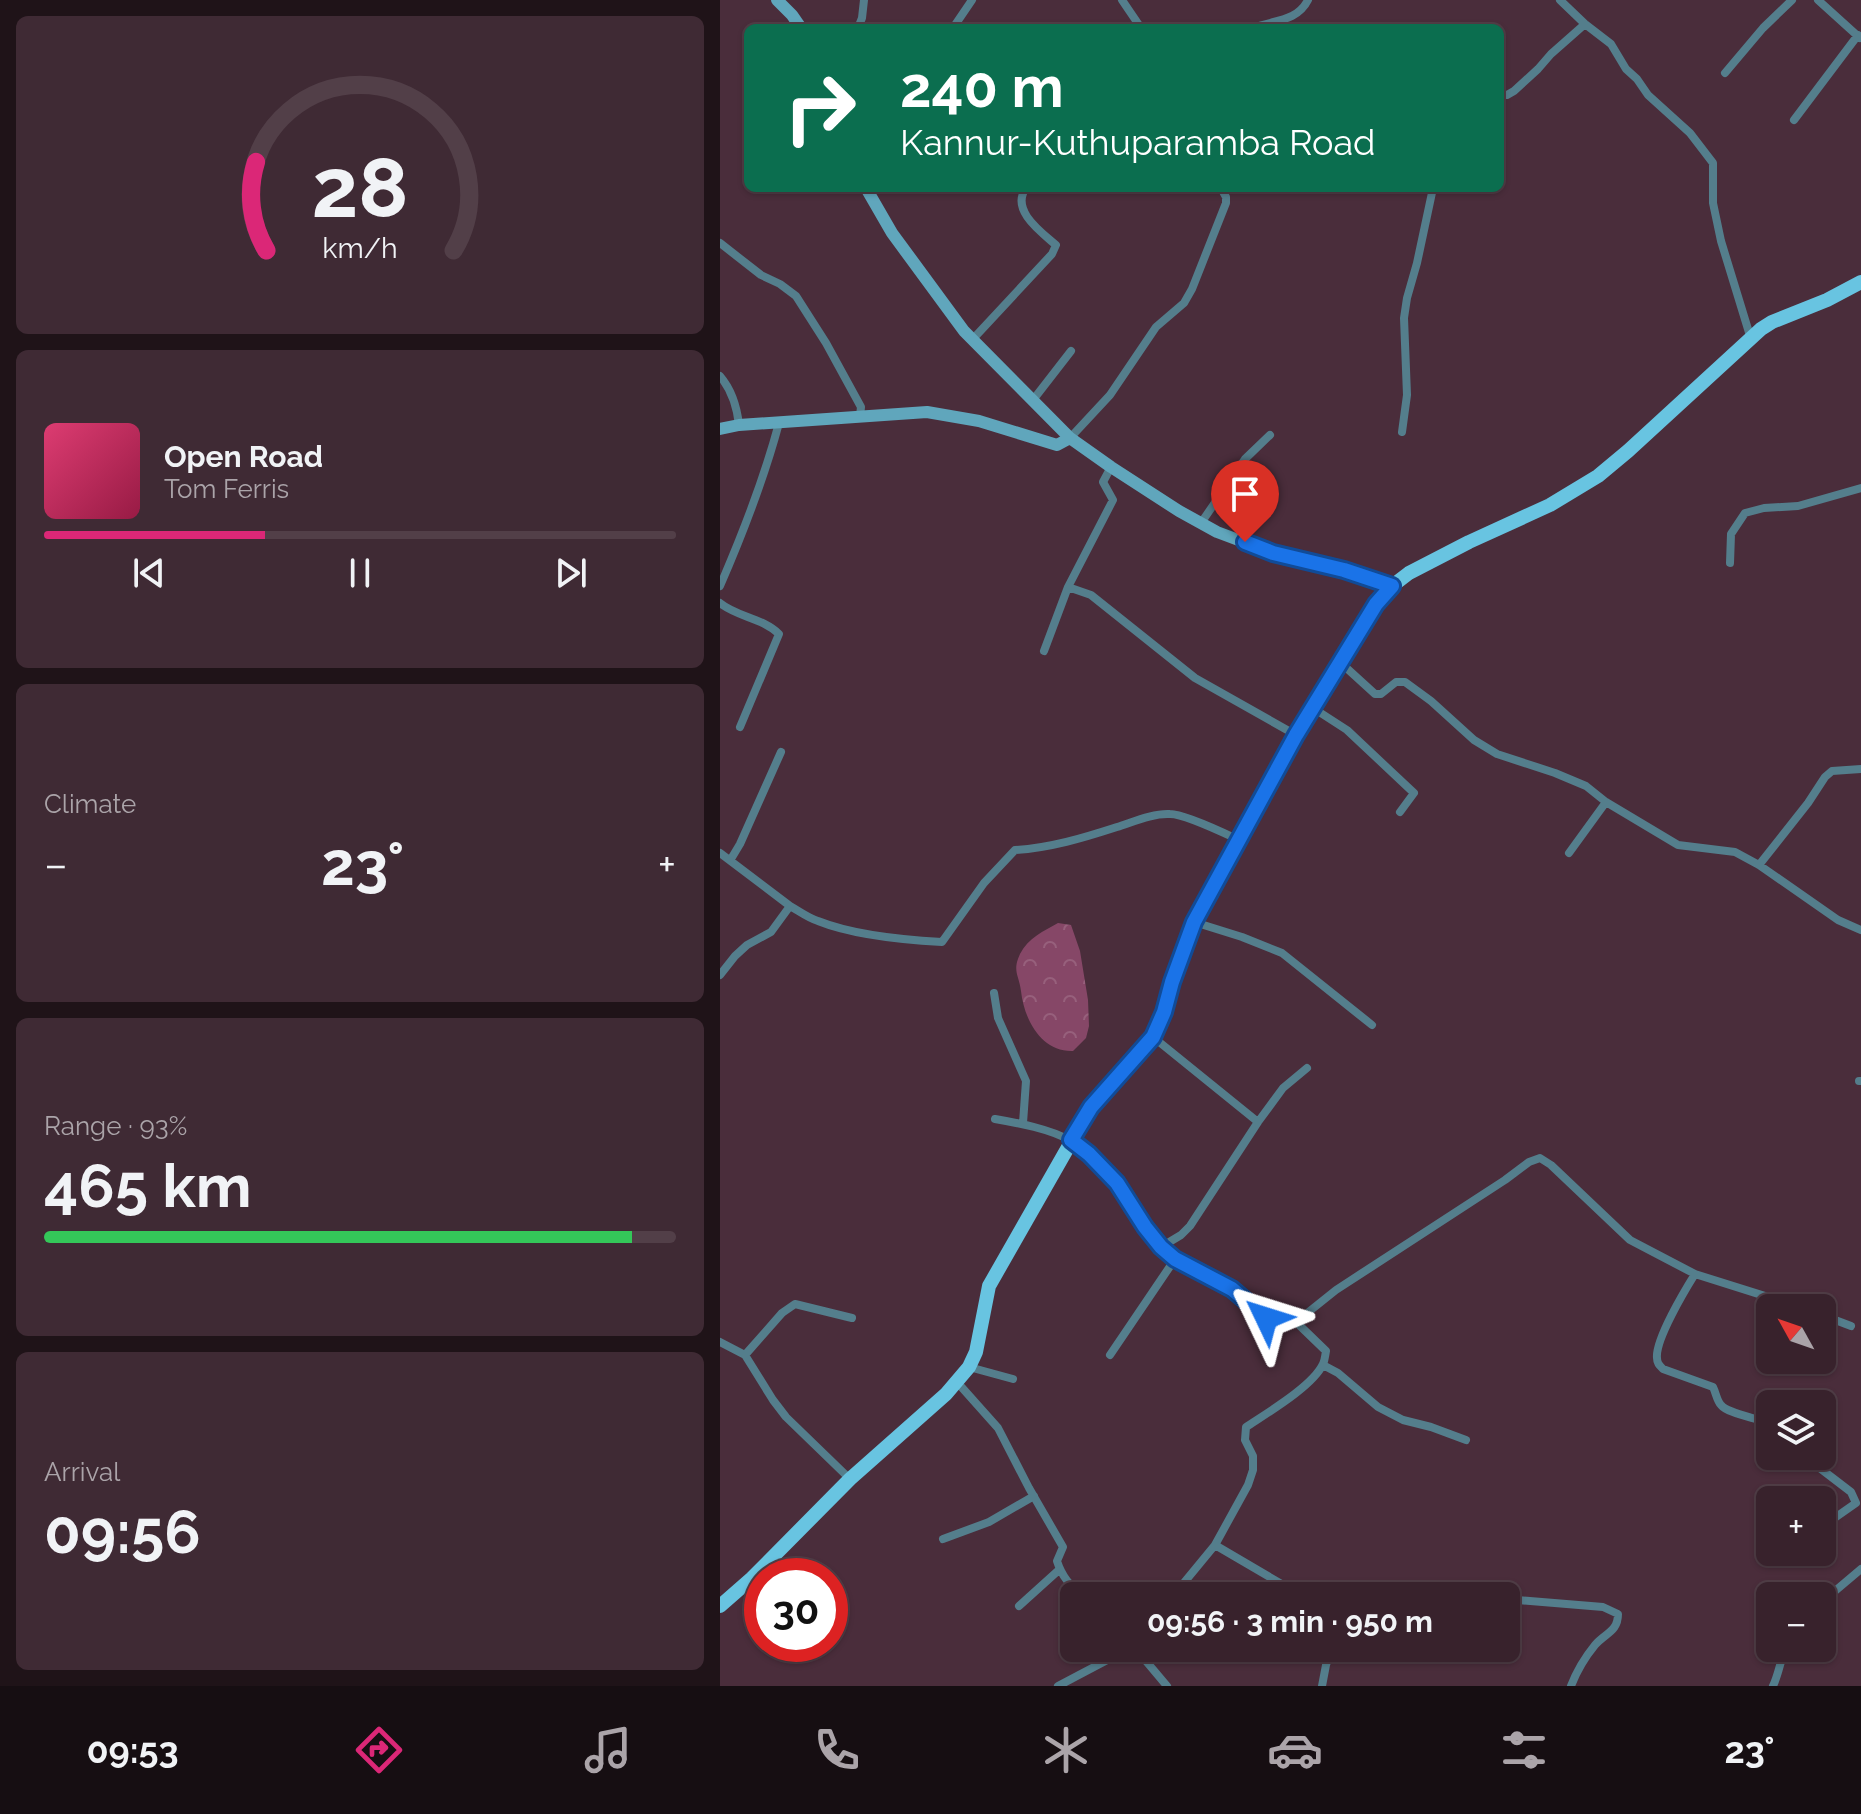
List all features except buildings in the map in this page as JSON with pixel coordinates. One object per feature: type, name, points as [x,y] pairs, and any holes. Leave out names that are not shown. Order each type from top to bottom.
[{"type":"main road","points":[[777,0],[798,24]]},
{"type":"main road","points":[[868,192],[892,233],[964,331],[1070,438],[1217,532],[1273,553],[1344,570],[1392,586]]},
{"type":"main road","points":[[720,1606],[850,1479],[957,1382],[969,1367],[976,1352],[989,1286],[1091,1107],[1153,1037],[1194,922],[1296,735],[1376,604],[1409,573],[1550,505],[1598,476],[1772,322],[1827,300],[1861,282]]},
{"type":"main road","points":[[720,429],[739,425],[927,412],[979,421],[1057,445],[1070,438]]},
{"type":"street","points":[[860,24],[864,0]]},
{"type":"street","points":[[956,24],[972,0]]},
{"type":"street","points":[[1122,0],[1139,24]]},
{"type":"street","points":[[1267,24],[1294,16],[1308,0]]},
{"type":"street","points":[[1560,0],[1611,44],[1626,69],[1648,95],[1690,133],[1713,163],[1713,203],[1721,241],[1751,339]]},
{"type":"street","points":[[1725,73],[1763,28],[1792,0]]},
{"type":"street","points":[[1794,120],[1859,37],[1818,0]]},
{"type":"street","points":[[1504,95],[1514,91],[1585,24]]},
{"type":"street","points":[[972,340],[1052,254],[1056,245],[1022,209],[1023,192]]},
{"type":"street","points":[[1070,438],[1110,395],[1156,327],[1184,303],[1226,203],[1226,192]]},
{"type":"street","points":[[1402,432],[1407,395],[1404,318],[1432,192]]},
{"type":"street","points":[[720,243],[796,296],[861,407],[860,416]]},
{"type":"street","points":[[1033,400],[1071,351]]},
{"type":"street","points":[[720,376],[738,408],[739,425]]},
{"type":"street","points":[[720,586],[764,473],[779,423]]},
{"type":"street","points":[[1201,523],[1245,459],[1270,435]]},
{"type":"street","points":[[1044,651],[1064,593],[1115,494],[1103,482],[1111,467]]},
{"type":"street","points":[[1730,563],[1731,534],[1745,513],[1764,508],[1798,506],[1861,488]]},
{"type":"street","points":[[1068,587],[1091,595],[1195,678],[1296,735]]},
{"type":"street","points":[[720,603],[730,611],[773,628],[779,634],[740,727]]},
{"type":"street","points":[[1341,663],[1375,694],[1381,694],[1396,682],[1405,682],[1474,740],[1497,754],[1586,786],[1606,802],[1678,845],[1735,852],[1838,920],[1861,930]]},
{"type":"street","points":[[1313,708],[1347,730],[1414,793],[1400,812]]},
{"type":"street","points":[[731,859],[781,752]]},
{"type":"street","points":[[1759,865],[1825,777],[1832,771],[1861,769]]},
{"type":"street","points":[[1569,853],[1606,802]]},
{"type":"street","points":[[720,853],[790,906],[814,920],[909,941],[942,942],[984,883],[1015,850],[1071,841],[1171,813],[1239,840]]},
{"type":"street","points":[[720,975],[747,945],[771,932],[790,906]]},
{"type":"street","points":[[1194,922],[1282,953],[1372,1025]]},
{"type":"street","points":[[994,993],[998,1018],[1026,1081],[1023,1123]]},
{"type":"street","points":[[1153,1037],[1258,1122]]},
{"type":"street","points":[[1161,1247],[1190,1226],[1283,1088],[1307,1068]]},
{"type":"street","points":[[995,1119],[1023,1123],[1071,1140],[1117,1183],[1161,1247],[1175,1259],[1232,1289],[1279,1326],[1296,1322],[1336,1290],[1529,1162],[1540,1158],[1630,1240],[1695,1274],[1759,1294]]},
{"type":"street","points":[[1110,1355],[1175,1259]]},
{"type":"street","points":[[1695,1274],[1674,1311],[1656,1354],[1657,1362],[1663,1369],[1713,1387],[1718,1403],[1723,1407],[1756,1418]]},
{"type":"street","points":[[745,1355],[782,1313],[795,1304],[852,1318]]},
{"type":"street","points":[[1836,1320],[1851,1326]]},
{"type":"street","points":[[1185,1582],[1215,1545],[1248,1485],[1253,1456],[1245,1440],[1246,1427],[1310,1381],[1323,1365],[1326,1351],[1296,1322]]},
{"type":"street","points":[[720,1342],[745,1355],[786,1417],[850,1479]]},
{"type":"street","points":[[1323,1365],[1338,1373],[1378,1407],[1403,1420],[1466,1440]]},
{"type":"street","points":[[969,1367],[1013,1379]]},
{"type":"street","points":[[957,1382],[998,1428],[1063,1547],[1057,1561],[1067,1582]]},
{"type":"street","points":[[1822,1470],[1859,1501],[1836,1517]]},
{"type":"street","points":[[943,1539],[989,1522],[1034,1496]]},
{"type":"street","points":[[1215,1545],[1278,1582]]},
{"type":"street","points":[[1019,1606],[1060,1569]]},
{"type":"street","points":[[1836,1590],[1861,1569]]},
{"type":"street","points":[[1520,1600],[1603,1607],[1618,1614],[1613,1631],[1596,1643],[1571,1686]]},
{"type":"street","points":[[1058,1686],[1105,1662]]},
{"type":"street","points":[[1145,1662],[1167,1686]]},
{"type":"street","points":[[1321,1686],[1327,1662]]},
{"type":"street","points":[[1773,1686],[1780,1662]]},
{"type":"green space","points":[[1058,923],[1071,925],[1080,951],[1088,1000],[1086,1038],[1073,1051],[1052,1046],[1036,1032],[1026,1012],[1016,969],[1027,944]]},
{"type":"route","points":[[1245,542],[1273,553],[1344,570],[1392,586],[1376,604],[1296,735],[1194,922],[1153,1037],[1091,1107],[1071,1140],[1117,1183],[1161,1247],[1175,1259],[1232,1289],[1266,1318]]}]
